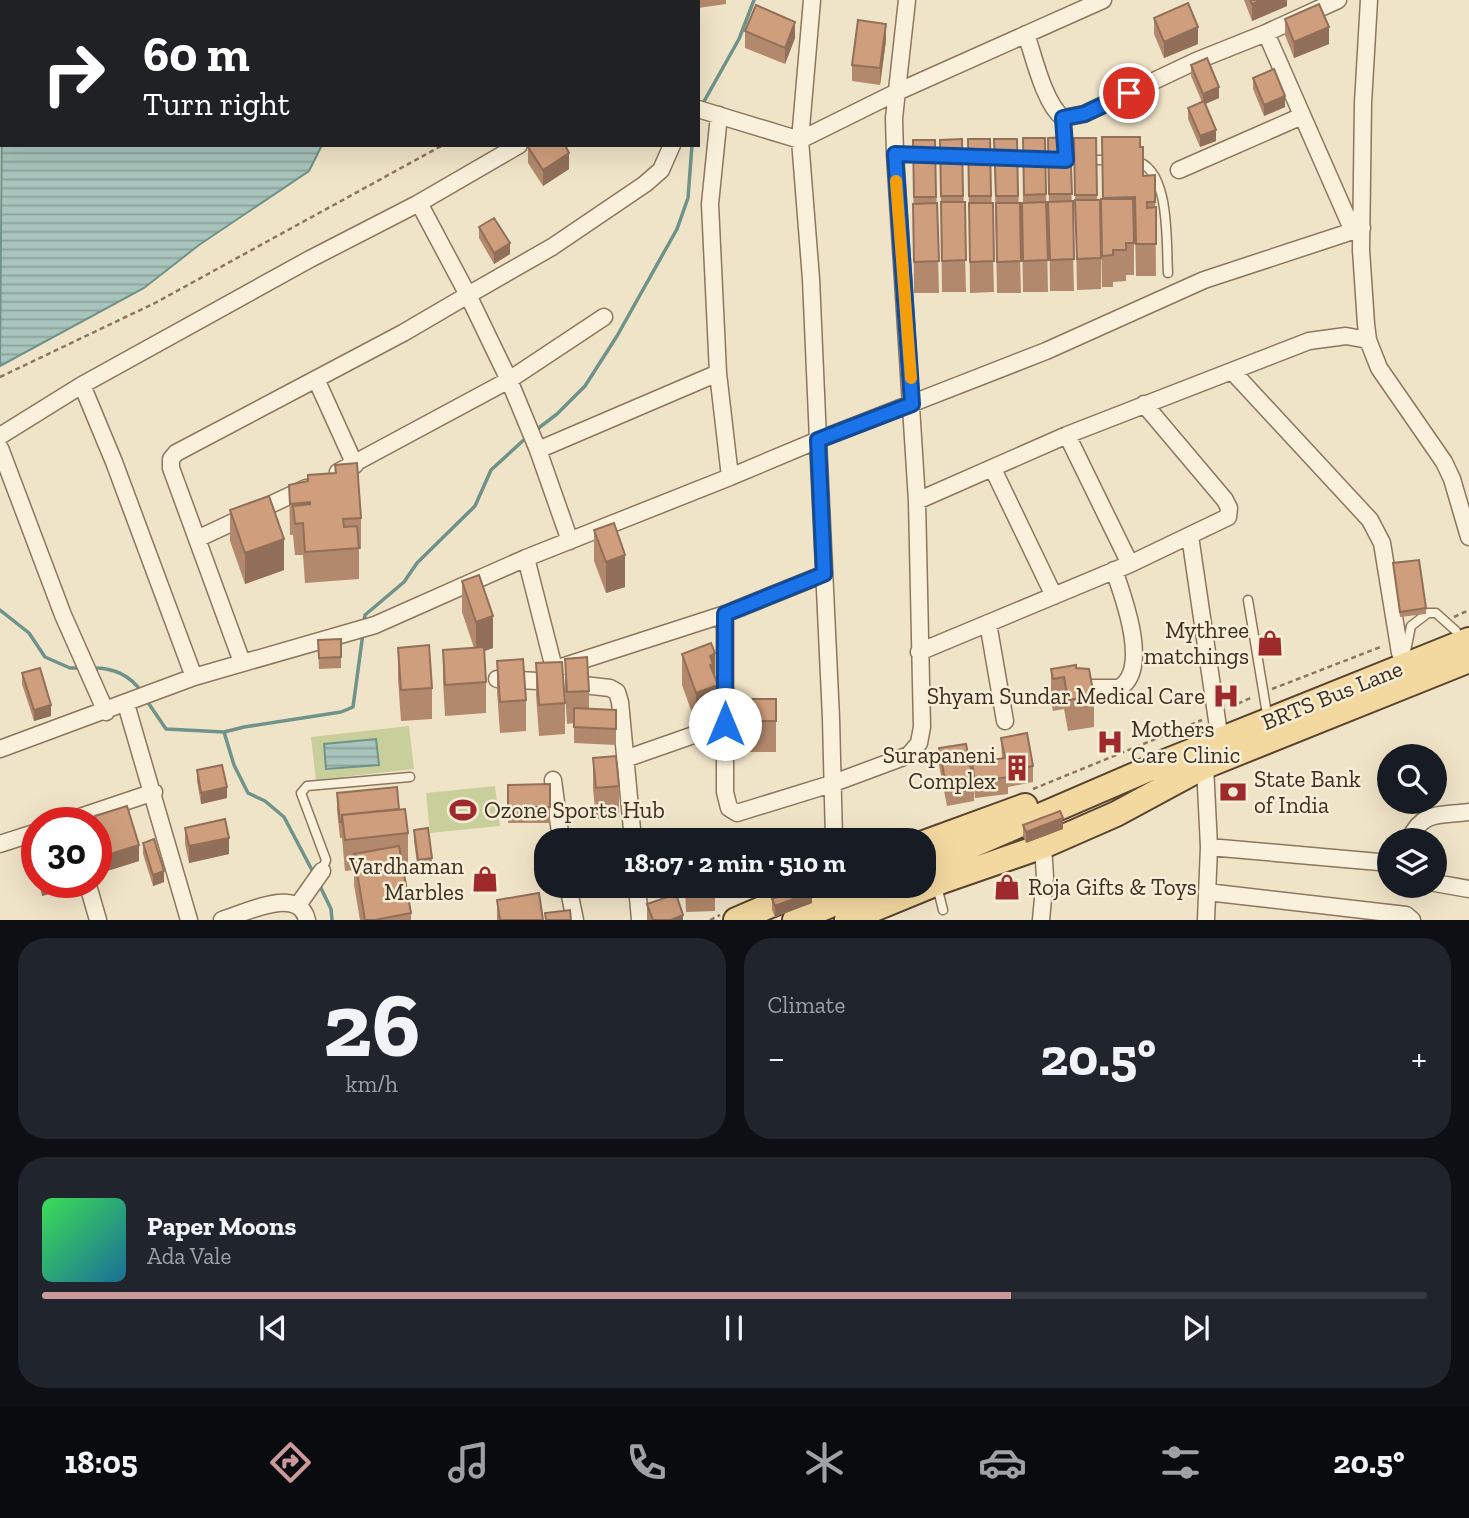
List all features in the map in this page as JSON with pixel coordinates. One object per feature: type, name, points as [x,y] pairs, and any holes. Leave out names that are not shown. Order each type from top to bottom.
[{"type":"main road","points":[[936,834],[1030,804],[1265,700],[1461,626]]},
{"type":"main road","name":"BRTS Bus Lane","points":[[936,871],[1461,626]]},
{"type":"main road","points":[[936,873],[1043,846],[1116,814],[1205,766],[1469,660]]},
{"type":"main road","points":[[736,919],[786,898]]},
{"type":"main road","points":[[795,919],[866,898]]},
{"type":"street","points":[[812,0],[800,140],[811,279],[831,718],[833,828]]},
{"type":"street","points":[[725,614],[725,792],[726,801],[733,811],[743,812],[831,784],[898,759],[917,748],[922,727],[917,501],[895,154],[897,92],[907,0]]},
{"type":"street","points":[[730,477],[718,373],[710,204],[711,112],[800,140],[897,92],[1103,0]]},
{"type":"street","points":[[1026,34],[1049,99],[1055,112],[1063,118],[1084,114],[1196,61],[1338,0]]},
{"type":"street","points":[[1369,0],[1357,230],[1368,340],[1378,368],[1444,462],[1452,479],[1469,537]]},
{"type":"street","points":[[1266,33],[1302,116],[1357,230]]},
{"type":"street","points":[[1179,170],[1302,116]]},
{"type":"street","points":[[1059,160],[1063,118]]},
{"type":"street","points":[[0,436],[82,385],[310,259],[419,203],[516,147]]},
{"type":"street","points":[[242,662],[171,468],[172,456],[403,333],[552,247],[645,184],[661,170],[670,147]]},
{"type":"street","points":[[419,203],[509,380],[536,445],[570,541]]},
{"type":"street","points":[[0,749],[106,712],[194,677],[372,626],[526,558],[1046,351],[1203,280],[1357,230]]},
{"type":"street","points":[[197,538],[355,465],[509,380],[604,317]]},
{"type":"street","points":[[917,501],[1067,435],[1316,340],[1346,336],[1368,340]]},
{"type":"street","points":[[1232,370],[1370,520],[1382,543],[1401,648]]},
{"type":"street","points":[[536,445],[718,373]]},
{"type":"street","points":[[316,379],[355,465]]},
{"type":"street","points":[[82,385],[114,462],[194,677]]},
{"type":"street","points":[[919,652],[1130,564],[1225,520],[1230,514],[1228,505],[1144,404]]},
{"type":"street","points":[[1067,435],[1130,564]]},
{"type":"street","points":[[0,448],[63,615],[106,712]]},
{"type":"street","points":[[993,469],[1054,596]]},
{"type":"street","points":[[1190,536],[1217,720]]},
{"type":"street","points":[[526,558],[556,676]]},
{"type":"street","points":[[1058,688],[1119,688],[1129,679],[1133,657],[1131,625],[1114,570]]},
{"type":"street","points":[[556,676],[725,614],[824,574]]},
{"type":"street","points":[[988,623],[1005,720]]},
{"type":"street","points":[[497,679],[556,676],[617,692],[632,828]]},
{"type":"street","points":[[131,702],[189,919]]},
{"type":"street","points":[[625,759],[725,724]]},
{"type":"street","points":[[1205,766],[1209,847],[1206,919]]},
{"type":"street","points":[[553,780],[559,828]]},
{"type":"street","points":[[111,807],[154,792]]},
{"type":"street","points":[[1415,828],[1418,822],[1425,818],[1469,812]]},
{"type":"street","points":[[0,844],[21,837]]},
{"type":"street","points":[[1041,919],[1045,877],[1043,846]]},
{"type":"street","points":[[1209,847],[1377,862]]},
{"type":"street","points":[[298,905],[322,871]]},
{"type":"street","points":[[1447,885],[1469,889]]},
{"type":"street","points":[[1207,892],[1406,915],[1412,919]]},
{"type":"street","points":[[92,898],[98,919]]},
{"type":"street","points":[[571,898],[575,919]]},
{"type":"street","points":[[638,898],[640,919]]},
{"type":"street","points":[[222,919],[285,900],[298,905],[306,912],[307,919]]},
{"type":"lane","points":[[895,154],[1040,159]]},
{"type":"lane","points":[[1059,160],[1117,160]]},
{"type":"lane","points":[[1128,161],[1140,162],[1150,168],[1158,183],[1164,208],[1168,273]]},
{"type":"lane","points":[[1248,600],[1265,700]]},
{"type":"lane","points":[[322,871],[326,859],[301,793],[307,786],[410,777]]},
{"type":"lane","points":[[936,891],[943,910]]},
{"type":"path","points":[[0,377],[156,303],[439,147]]},
{"type":"path","points":[[1025,792],[1401,648]]},
{"type":"green space","points":[[409,726],[414,769],[316,780],[311,737]]},
{"type":"green space","name":"Ozone Sports Hub","points":[[495,786],[500,826],[430,833],[426,793]]},
{"type":"water","points":[[2,147],[321,147],[309,171],[199,245],[144,288],[0,366]]},
{"type":"water","points":[[376,739],[379,765],[326,769],[324,744]]},
{"type":"building","points":[[1188,3],[1198,27],[1164,42],[1154,18]]},
{"type":"building","points":[[1319,4],[1329,27],[1294,42],[1285,19]]},
{"type":"building","points":[[756,5],[795,22],[785,48],[745,31]]},
{"type":"building","points":[[858,20],[886,24],[880,68],[852,65]]},
{"type":"building","points":[[1207,58],[1219,87],[1203,94],[1191,65]]},
{"type":"building","points":[[1274,69],[1285,96],[1264,105],[1253,78]]},
{"type":"building","points":[[1204,101],[1216,130],[1200,136],[1188,108]]},
{"type":"building","points":[[1070,137],[1072,194],[1049,194],[1048,138]]},
{"type":"building","points":[[1102,137],[1140,137],[1140,147],[1143,147],[1143,176],[1155,175],[1155,202],[1147,202],[1147,208],[1156,207],[1156,244],[1136,244],[1135,197],[1103,198]]},
{"type":"building","points":[[1023,138],[1045,138],[1046,194],[1024,195]]},
{"type":"building","points":[[1074,138],[1096,138],[1097,195],[1075,195]]},
{"type":"building","points":[[962,139],[963,196],[941,196],[940,140]]},
{"type":"building","points":[[968,139],[990,139],[991,196],[969,196]]},
{"type":"building","points":[[994,139],[1017,139],[1018,196],[996,196]]},
{"type":"building","points":[[913,140],[935,140],[936,197],[914,197]]},
{"type":"building","points":[[528,147],[566,147],[569,153],[543,170]]},
{"type":"building","points":[[1101,199],[1133,199],[1134,243],[1126,243],[1126,250],[1113,250],[1113,255],[1102,256]]},
{"type":"building","points":[[1075,200],[1100,200],[1101,258],[1077,259]]},
{"type":"building","points":[[1073,201],[1074,259],[1050,260],[1048,202]]},
{"type":"building","points":[[941,202],[965,202],[966,260],[942,261]]},
{"type":"building","points":[[1046,202],[1048,260],[1023,261],[1022,203]]},
{"type":"building","points":[[937,203],[939,261],[914,262],[913,204]]},
{"type":"building","points":[[969,203],[993,203],[994,261],[970,262]]},
{"type":"building","points":[[996,203],[1020,203],[1021,261],[997,262]]},
{"type":"building","points":[[494,218],[510,243],[494,253],[479,227]]},
{"type":"building","points":[[357,463],[361,518],[343,519],[344,527],[357,526],[359,548],[305,552],[303,523],[295,524],[293,506],[310,502],[290,504],[289,485],[308,481],[308,475],[336,473],[335,465]]},
{"type":"building","points":[[269,496],[284,539],[245,553],[230,510]]},
{"type":"building","points":[[614,523],[625,555],[606,562],[594,530]]},
{"type":"building","points":[[1419,560],[1426,608],[1400,612],[1393,563]]},
{"type":"building","points":[[479,575],[493,616],[476,622],[462,581]]},
{"type":"building","points":[[341,639],[341,657],[319,658],[318,640]]},
{"type":"building","points":[[711,643],[715,653],[710,656],[713,664],[710,665],[718,685],[696,693],[682,654]]},
{"type":"building","points":[[429,645],[432,688],[401,690],[398,648]]},
{"type":"building","points":[[484,647],[486,682],[445,685],[443,650]]},
{"type":"building","points":[[587,657],[589,691],[567,692],[565,659]]},
{"type":"building","points":[[523,659],[526,700],[500,702],[497,661]]},
{"type":"building","points":[[562,662],[565,703],[539,705],[536,663]]},
{"type":"building","points":[[1076,665],[1076,668],[1089,669],[1094,696],[1068,700],[1064,677],[1053,679],[1051,669]]},
{"type":"building","points":[[40,668],[51,705],[34,710],[22,673]]},
{"type":"building","points":[[740,699],[776,699],[776,721],[740,721]]},
{"type":"building","points":[[574,708],[616,710],[616,729],[574,727]]},
{"type":"building","points":[[1027,733],[1033,766],[1007,771],[1008,777],[975,782],[972,763],[1005,758],[1001,738]]},
{"type":"building","points":[[966,744],[974,785],[947,790],[939,748]]},
{"type":"building","points":[[616,756],[619,786],[596,788],[593,758]]},
{"type":"building","points":[[222,765],[227,787],[201,793],[197,770]]},
{"type":"building","points":[[550,784],[550,807],[508,807],[508,785]]},
{"type":"building","points":[[397,787],[399,809],[342,815],[340,822],[337,793]]},
{"type":"building","points":[[127,806],[139,845],[112,853],[112,811]]},
{"type":"building","points":[[405,809],[408,833],[345,840],[342,815]]},
{"type":"building","points":[[1060,811],[1063,818],[1026,832],[1023,825]]},
{"type":"building","points":[[225,819],[229,838],[189,846],[185,828]]},
{"type":"building","points":[[428,828],[432,858],[418,860],[414,830]]},
{"type":"building","points":[[154,839],[164,871],[153,875],[143,843]]},
{"type":"building","points":[[399,846],[411,913],[365,920],[354,854]]},
{"type":"building","points":[[534,894],[534,898],[540,898],[543,920],[500,920],[497,900]]},
{"type":"building","points":[[664,898],[677,898],[683,915],[671,920],[653,920],[647,904]]},
{"type":"building","points":[[775,898],[796,898],[775,906],[772,899]]},
{"type":"building","points":[[570,910],[571,920],[546,920],[545,913]]},
{"type":"waterway","points":[[702,105],[739,39],[754,0]]},
{"type":"waterway","points":[[536,430],[557,414],[585,386],[617,336],[677,229],[688,198],[692,147]]},
{"type":"waterway","points":[[364,622],[365,615],[404,582],[417,563],[475,506],[491,470],[527,437]]},
{"type":"waterway","points":[[0,610],[29,633],[45,657],[70,668],[79,668]]},
{"type":"waterway","points":[[313,872],[284,817],[265,801],[248,793],[234,765],[224,732],[341,712],[353,707],[363,633]]},
{"type":"waterway","points":[[90,668],[119,673],[131,680],[141,691]]},
{"type":"waterway","points":[[147,701],[166,729],[224,732]]},
{"type":"waterway","points":[[320,886],[331,909],[332,920]]},
{"type":"slow traffic","points":[[896,181],[911,378]]},
{"type":"place","name":"Mythree matchings","points":[[1270,643]]},
{"type":"place","name":"Shyam Sundar Medical Care","points":[[1226,696]]},
{"type":"place","name":"Mothers Care Clinic","points":[[1110,742]]},
{"type":"place","name":"Surapaneni Complex","points":[[1017,768]]},
{"type":"place","name":"State Bank of India","points":[[1233,792]]},
{"type":"place","name":"Ozone Sports Hub","points":[[463,810]]},
{"type":"place","name":"Vardhaman Marbles","points":[[485,879]]},
{"type":"place","name":"Roja Gifts & Toys","points":[[1007,887]]},
{"type":"route","points":[[725,724],[725,614],[824,574],[818,440],[912,404],[895,154],[1066,160],[1063,118],[1084,114],[1129,93]]}]
